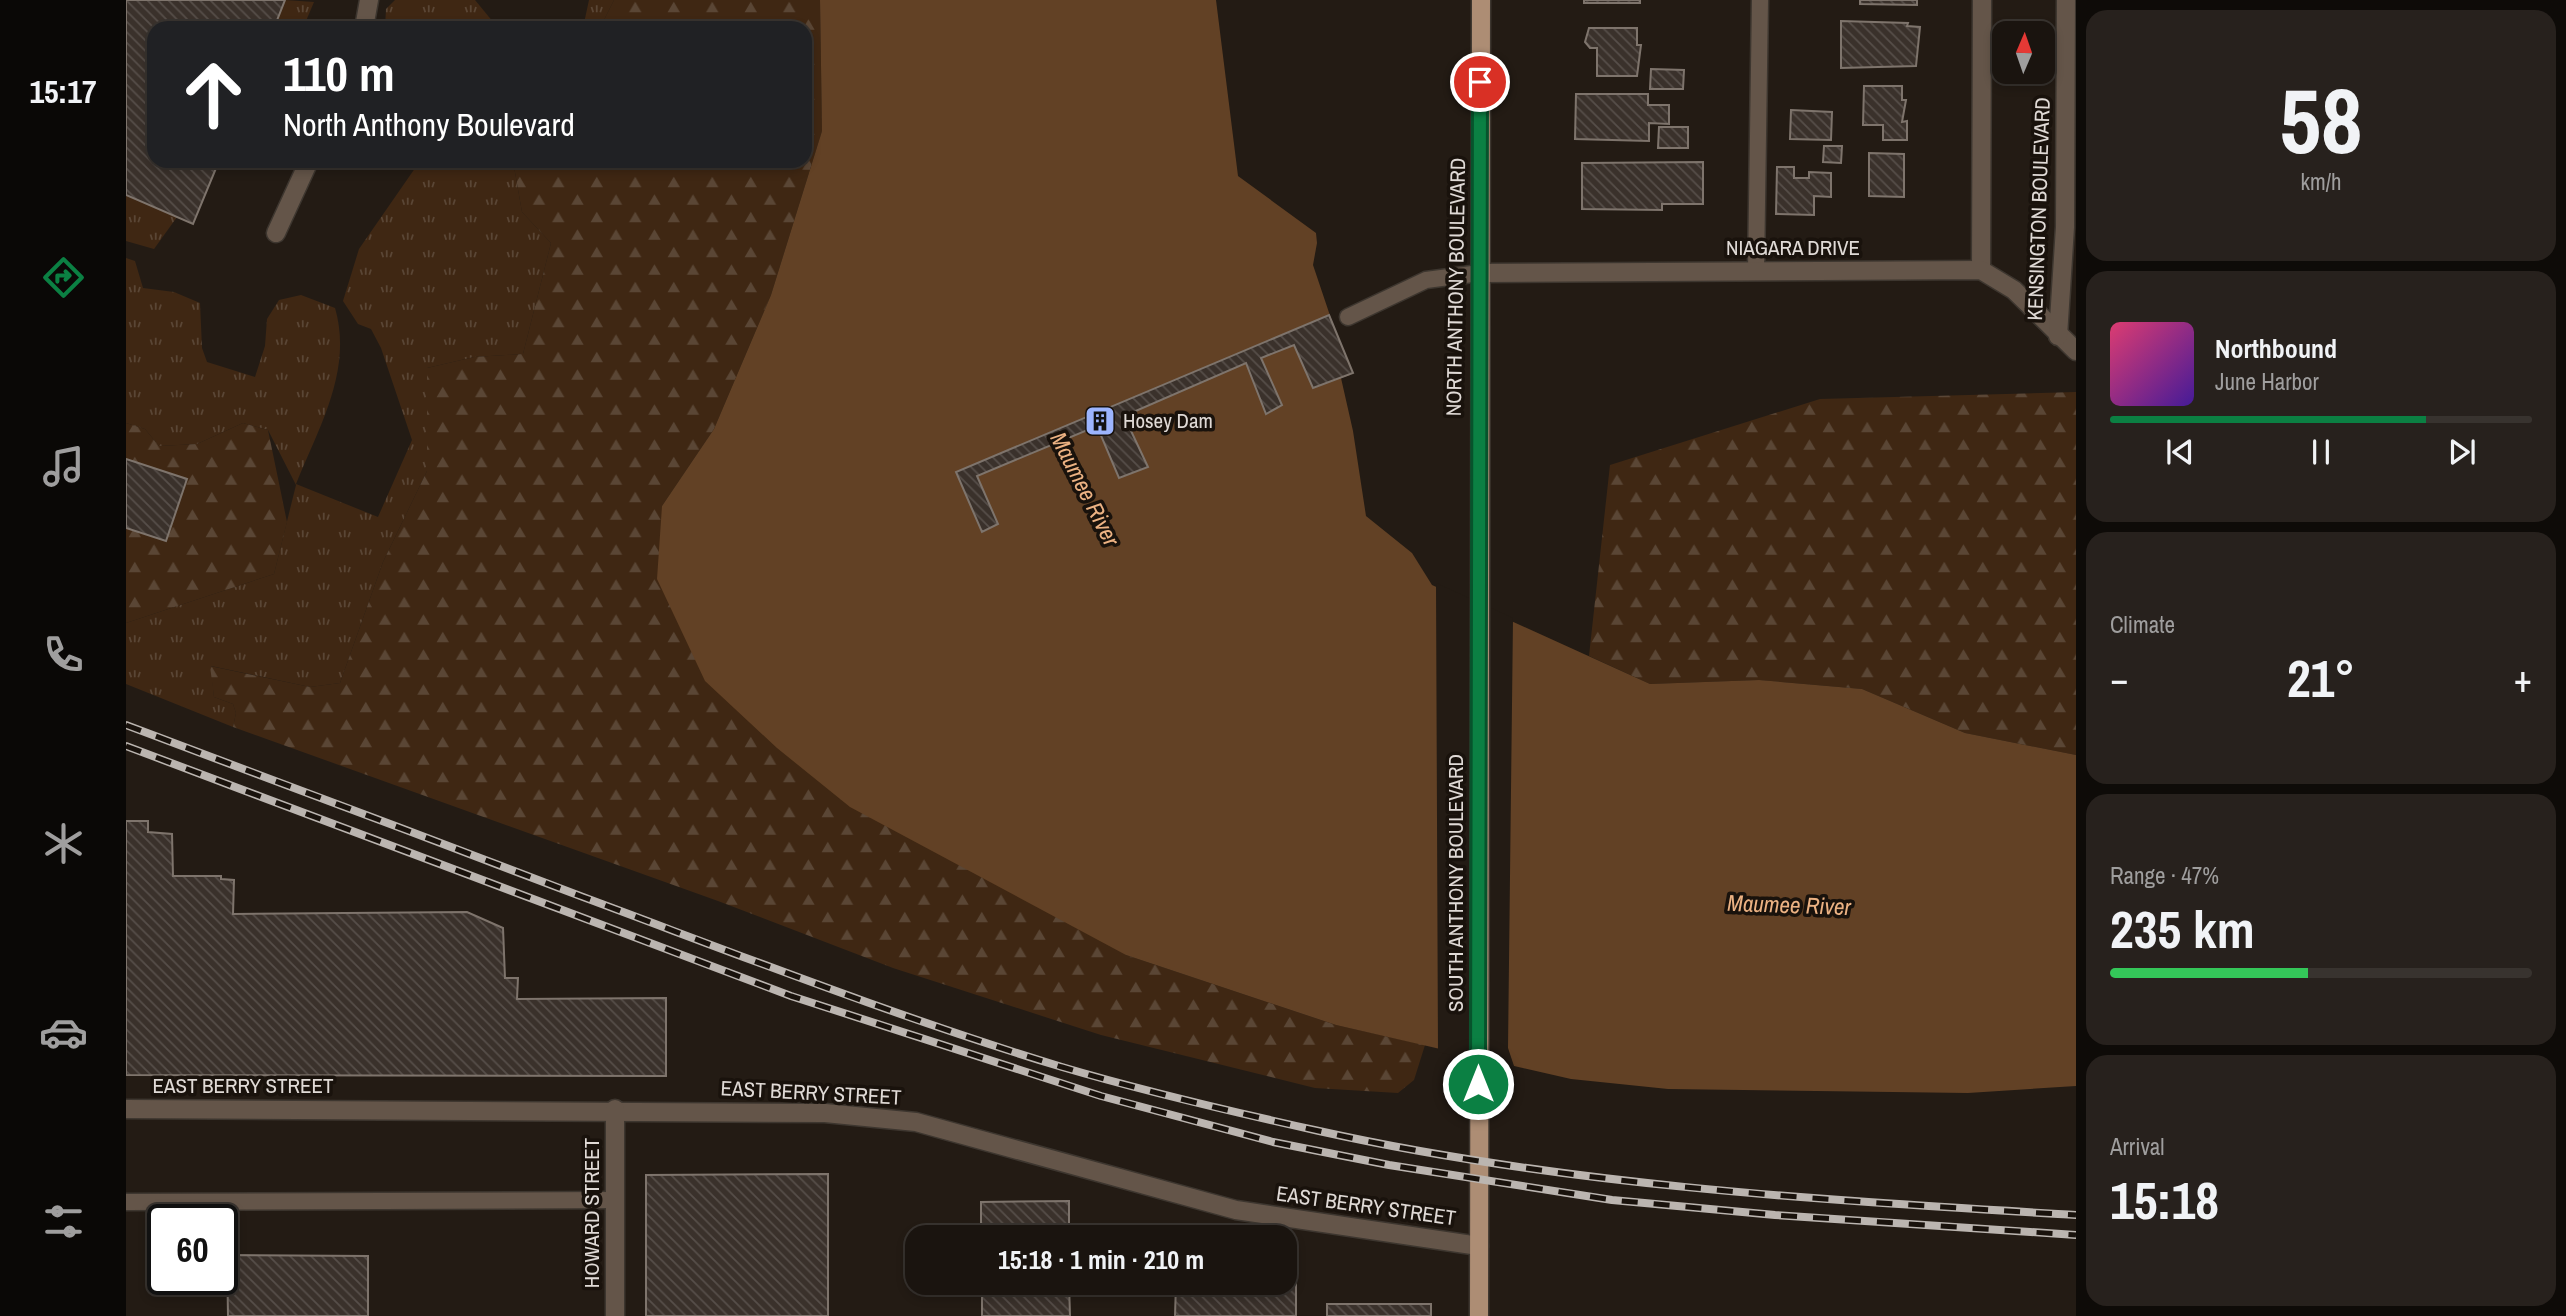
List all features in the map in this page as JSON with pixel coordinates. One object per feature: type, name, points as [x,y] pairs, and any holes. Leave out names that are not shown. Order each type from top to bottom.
[{"type":"main road","name":"NORTH ANTHONY BOULEVARD","points":[[1479,575],[1480,0]]},
{"type":"main road","name":"SOUTH ANTHONY BOULEVARD","points":[[1479,575],[1479,1316]]},
{"type":"street","points":[[364,21],[369,0]]},
{"type":"street","points":[[1982,0],[1981,270],[2014,290],[2076,351]]},
{"type":"street","name":"KENSINGTON BOULEVARD","points":[[2058,336],[2065,227],[2066,0]]},
{"type":"street","points":[[276,233],[306,168]]},
{"type":"street","name":"NIAGARA DRIVE","points":[[1480,273],[1981,270]]},
{"type":"street","name":"EAST BERRY STREET","points":[[126,1109],[825,1112],[916,1122],[1236,1210],[1479,1246]]},
{"type":"street","name":"HOWARD STREET","points":[[615,1110],[615,1316]]},
{"type":"lane","points":[[1756,271],[1759,0]]},
{"type":"lane","points":[[1348,317],[1426,279],[1480,273]]},
{"type":"lane","points":[[126,1202],[614,1200]]},
{"type":"green space","points":[[285,0],[314,2],[306,21],[277,21]]},
{"type":"green space","points":[[395,0],[475,0],[492,21],[385,21],[386,9]]},
{"type":"green space","points":[[589,0],[614,0],[604,21],[584,21]]},
{"type":"green space","points":[[614,0],[820,0],[822,131],[812,163],[812,21],[604,21]]},
{"type":"green space","points":[[415,168],[514,168],[522,212],[551,243],[523,354],[474,357],[427,368],[427,471],[383,562],[340,683],[310,687],[211,666],[214,697],[233,704],[236,713],[233,727],[126,684],[126,623],[274,574],[296,485],[268,430],[243,423],[197,444],[159,446],[145,429],[126,423],[126,258],[135,261],[143,288],[174,292],[200,303],[202,348],[207,362],[255,377],[265,346],[267,319],[279,300],[301,295],[335,308],[340,354],[337,376],[323,420],[296,484],[378,517],[412,440],[381,348],[371,329],[358,324],[343,301],[359,249]]},
{"type":"green space","points":[[514,168],[810,168],[771,295],[714,429],[662,506],[1126,955],[1336,1025],[1425,1045],[1414,1080],[1398,1093],[1315,1088],[1101,1035],[893,968],[718,901],[233,727],[236,713],[233,704],[214,697],[210,666],[310,687],[340,683],[383,562],[427,471],[427,368],[474,357],[523,354],[551,243],[522,212]]},
{"type":"green space","points":[[126,195],[177,217],[154,249],[126,241]]},
{"type":"green space","points":[[2076,392],[2076,755],[1965,733],[1862,689],[1759,680],[1650,684],[1589,656],[1610,465],[1820,399]]},
{"type":"green space","points":[[126,423],[145,429],[159,446],[197,444],[243,423],[268,430],[287,522],[274,574],[126,623]]},
{"type":"water","name":"Maumee River","points":[[820,0],[1216,0],[1238,176],[1316,233],[1313,265],[1350,375],[1341,378],[1353,431],[1366,516],[1412,553],[1432,585],[1650,684],[1759,680],[1862,689],[1965,733],[2076,755],[2076,1086],[1968,1093],[1668,1089],[1571,1079],[1336,1025],[1126,955],[850,807],[777,748],[705,681],[657,579],[662,506],[714,429],[771,295],[822,131]]},
{"type":"pier","points":[[1436,583],[1513,618],[1508,1048],[1515,1069],[1438,1052]]},
{"type":"building","points":[[126,0],[285,0],[277,21],[147,21],[147,168],[216,168],[193,224],[126,195]]},
{"type":"building","points":[[1584,0],[1640,0],[1640,3],[1584,3]]},
{"type":"building","points":[[1860,0],[1917,0],[1917,5],[1860,4]]},
{"type":"building","points":[[1841,21],[1908,23],[1907,26],[1920,27],[1916,66],[1841,68]]},
{"type":"building","points":[[1589,28],[1637,28],[1637,45],[1641,45],[1637,76],[1597,76],[1597,48],[1590,48],[1585,42]]},
{"type":"building","points":[[1651,69],[1684,70],[1683,89],[1650,89]]},
{"type":"building","points":[[1864,86],[1902,86],[1902,100],[1906,100],[1902,122],[1907,121],[1907,140],[1883,140],[1883,125],[1863,125]]},
{"type":"building","points":[[1576,94],[1648,94],[1648,105],[1669,105],[1669,124],[1649,123],[1649,141],[1575,139]]},
{"type":"building","points":[[1791,110],[1832,112],[1831,140],[1790,139]]},
{"type":"building","points":[[1659,127],[1688,127],[1688,148],[1658,148]]},
{"type":"building","points":[[1824,146],[1842,146],[1841,163],[1823,162]]},
{"type":"building","points":[[1869,153],[1904,154],[1904,197],[1869,196]]},
{"type":"building","points":[[1703,162],[1703,204],[1662,204],[1662,210],[1582,209],[1582,163]]},
{"type":"building","points":[[1777,167],[1794,167],[1794,178],[1809,178],[1809,172],[1831,173],[1831,197],[1814,196],[1814,215],[1776,214]]},
{"type":"building","name":"Hosey Dam","points":[[1329,315],[1353,373],[1313,388],[1294,345],[1261,358],[1282,405],[1266,414],[1246,363],[1124,416],[1148,467],[1119,478],[1097,426],[977,476],[998,524],[982,532],[956,472]]},
{"type":"building","points":[[126,459],[187,479],[166,541],[126,528]]},
{"type":"building","points":[[126,821],[148,821],[148,832],[172,834],[173,876],[221,876],[221,879],[234,880],[233,914],[467,912],[503,928],[505,978],[518,978],[517,999],[666,998],[666,1076],[126,1075]]},
{"type":"building","points":[[828,1174],[828,1316],[646,1316],[646,1175]]},
{"type":"building","points":[[1069,1201],[1069,1225],[981,1225],[981,1202]]},
{"type":"building","points":[[238,1255],[368,1256],[368,1316],[228,1316],[228,1295],[238,1295]]},
{"type":"building","points":[[982,1295],[1069,1295],[1070,1316],[982,1316]]},
{"type":"building","points":[[1176,1295],[1296,1295],[1296,1316],[1175,1316]]},
{"type":"building","points":[[1327,1304],[1431,1304],[1431,1316],[1327,1316]]},
{"type":"railway","points":[[126,725],[881,1007],[1062,1067],[1158,1093],[1413,1150],[1601,1178],[1791,1196],[2076,1215]]},
{"type":"railway","points":[[126,746],[791,996],[1101,1096],[1273,1142],[1389,1165],[1612,1200],[1775,1215],[2076,1235]]},
{"type":"place","name":"Hosey Dam","points":[[1100,421]]},
{"type":"route","points":[[1478,1084],[1480,82]]}]
